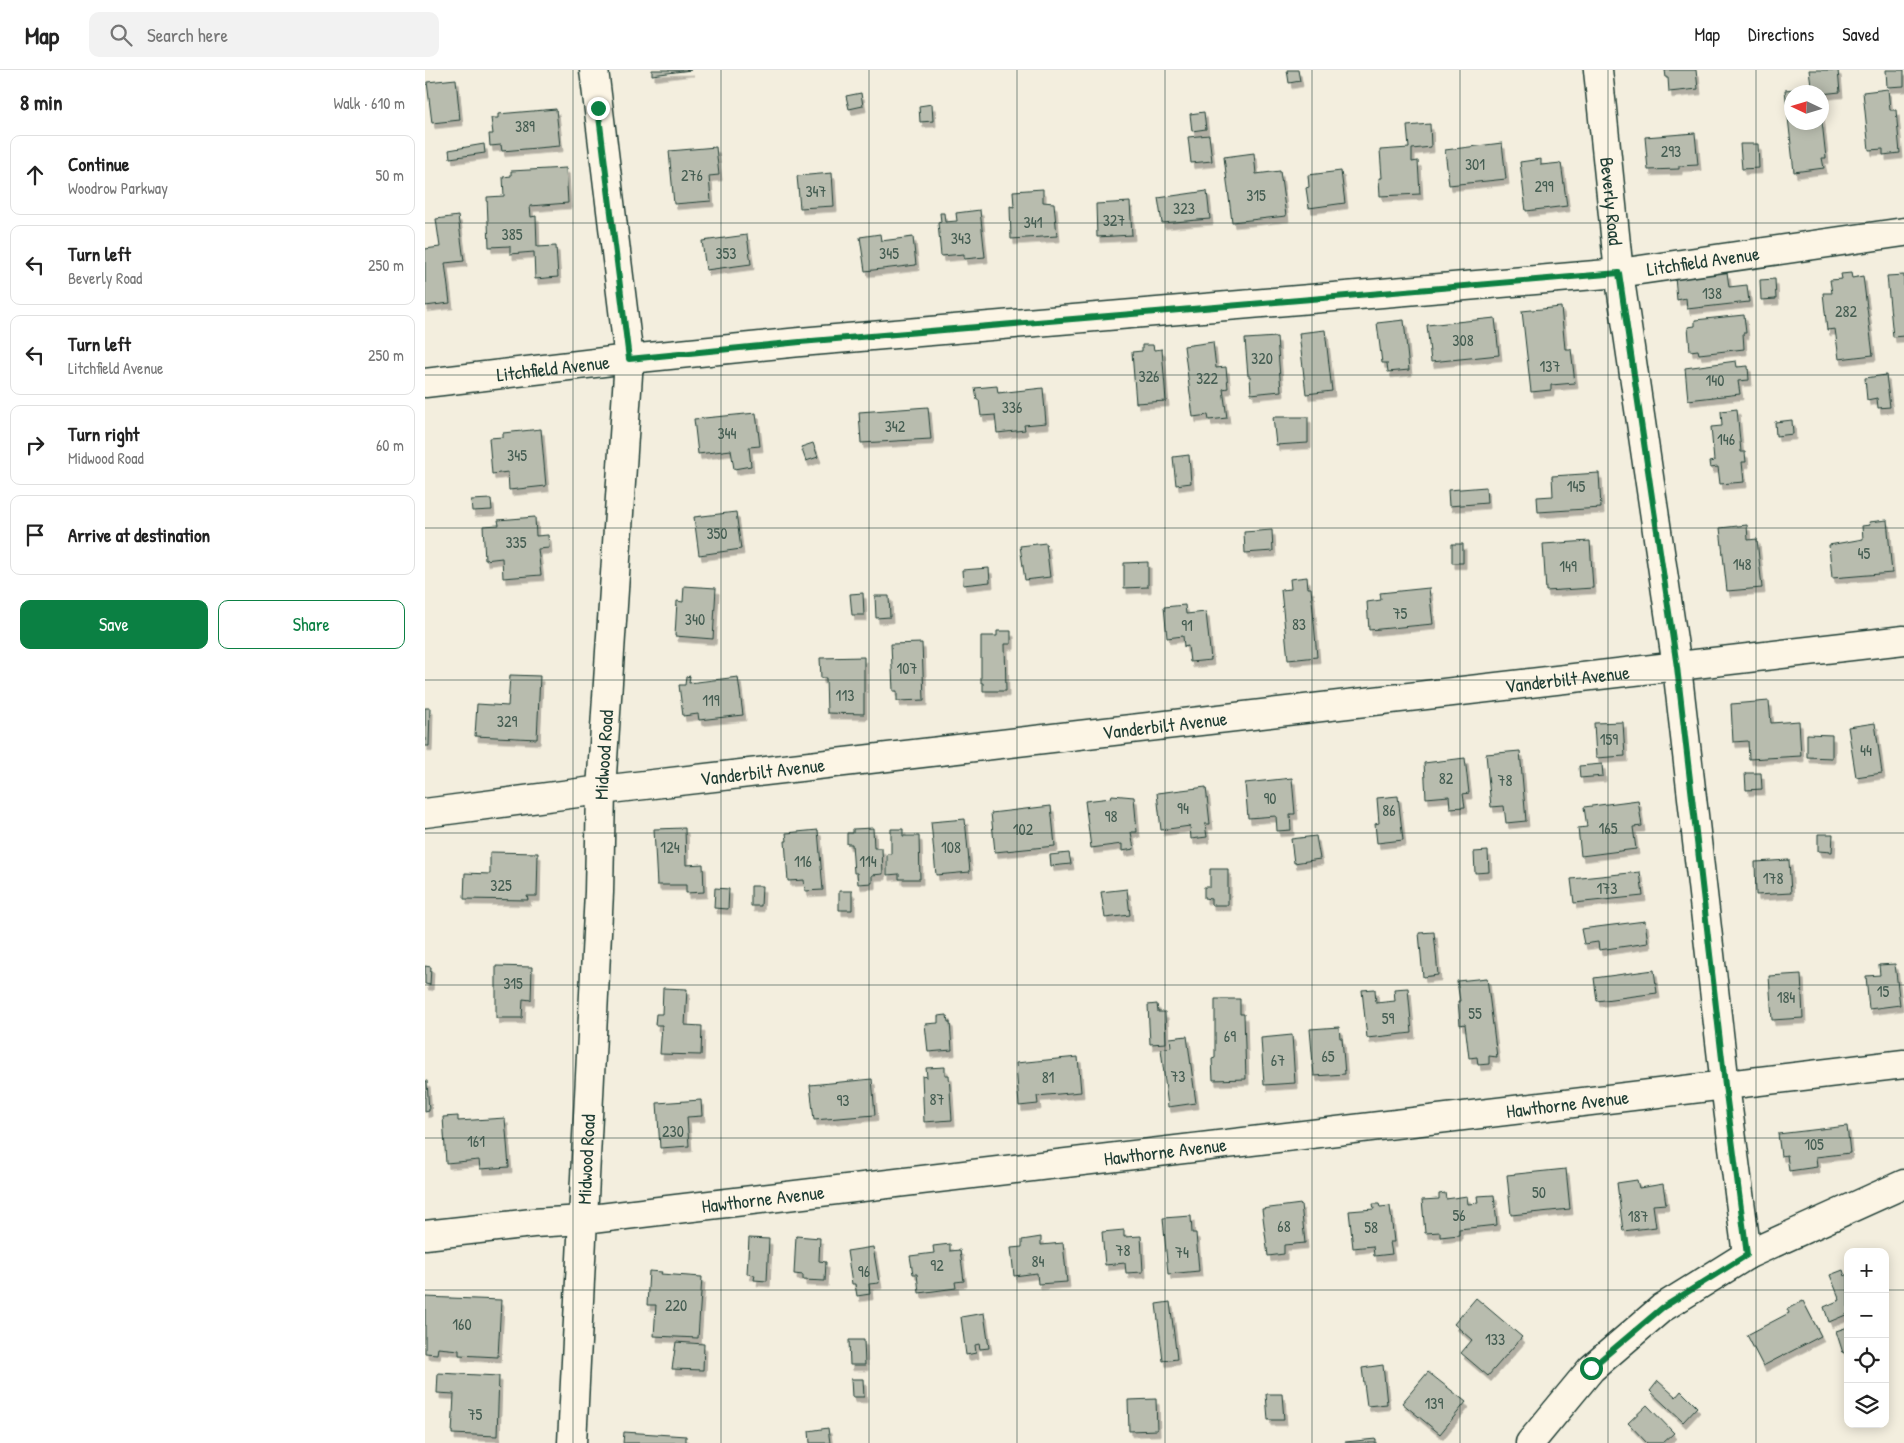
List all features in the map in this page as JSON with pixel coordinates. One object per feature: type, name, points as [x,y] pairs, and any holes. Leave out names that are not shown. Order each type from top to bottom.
[{"type":"street","name":"Midwood Road","points":[[572,1443],[599,892],[601,790],[629,359],[594,70]]},
{"type":"street","name":"Beverly Road","points":[[1598,70],[1619,273],[1677,667],[1725,1085],[1747,1255]]},
{"type":"street","name":"Litchfield Avenue","points":[[425,383],[629,359],[809,341],[1619,273],[1904,232]]},
{"type":"street","name":"Vanderbilt Avenue","points":[[425,813],[601,790],[1904,640]]},
{"type":"street","name":"Hawthorne Avenue","points":[[425,1235],[533,1222],[583,1220],[1904,1064]]},
{"type":"street","points":[[1530,1443],[1591,1368],[1662,1308],[1747,1255],[1904,1184]]},
{"type":"building","points":[[652,70],[691,70],[652,75]]},
{"type":"building","points":[[1287,70],[1298,70],[1300,81],[1289,83]]},
{"type":"building","points":[[1665,70],[1696,70],[1698,89],[1669,92],[1668,78],[1666,78]]},
{"type":"building","points":[[1809,70],[1838,70],[1840,92],[1829,93],[1829,85],[1811,85]]},
{"type":"building","points":[[1886,70],[1904,70],[1904,86],[1887,87]]},
{"type":"building","points":[[456,79],[460,120],[432,123],[427,82]]},
{"type":"building","points":[[1888,89],[1890,110],[1896,110],[1900,153],[1883,155],[1883,149],[1869,150],[1863,92]]},
{"type":"building","points":[[861,93],[863,106],[849,109],[846,96]]},
{"type":"building","points":[[932,104],[933,121],[920,122],[919,106]]},
{"type":"building","points":[[556,109],[560,146],[502,151],[501,145],[490,146],[489,134],[493,134],[491,118],[498,118],[498,114]]},
{"type":"building","points":[[1204,112],[1206,129],[1192,131],[1190,114]]},
{"type":"building","points":[[1430,124],[1431,147],[1412,149],[1412,162],[1418,161],[1420,194],[1380,196],[1379,178],[1382,178],[1380,150],[1409,148],[1407,126]]},
{"type":"building","points":[[1789,130],[1823,130],[1826,158],[1822,158],[1824,168],[1794,172]]},
{"type":"building","points":[[1695,133],[1698,165],[1679,166],[1679,169],[1648,170],[1645,137]]},
{"type":"building","points":[[1209,135],[1212,161],[1191,163],[1188,137]]},
{"type":"building","points":[[1502,143],[1506,179],[1449,185],[1445,150]]},
{"type":"building","points":[[484,144],[485,153],[450,158],[449,150]]},
{"type":"building","points":[[1740,144],[1758,144],[1759,168],[1742,169]]},
{"type":"building","points":[[716,147],[719,175],[709,176],[711,201],[674,204],[669,151]]},
{"type":"building","points":[[1254,153],[1256,174],[1280,171],[1286,216],[1232,222],[1224,157]]},
{"type":"building","points":[[1541,159],[1541,165],[1561,163],[1567,206],[1526,211],[1520,162]]},
{"type":"building","points":[[566,168],[568,203],[530,206],[531,217],[536,216],[537,247],[556,246],[558,277],[535,279],[534,252],[510,254],[510,246],[489,247],[487,197],[504,196],[503,177],[511,176],[511,171]]},
{"type":"building","points":[[1341,171],[1345,203],[1309,208],[1306,188],[1309,187],[1308,175]]},
{"type":"building","points":[[832,173],[834,206],[800,208],[797,176]]},
{"type":"building","points":[[1043,189],[1043,202],[1054,203],[1057,236],[1011,239],[1010,206],[1014,207],[1013,191]]},
{"type":"building","points":[[1207,191],[1210,219],[1162,223],[1158,198]]},
{"type":"building","points":[[1130,202],[1132,235],[1097,237],[1096,204]]},
{"type":"building","points":[[980,210],[985,257],[964,259],[964,254],[941,256],[938,223],[941,222],[940,213],[944,213],[945,222],[957,221],[956,213]]},
{"type":"building","points":[[458,216],[464,261],[445,263],[450,303],[425,306],[425,249],[440,247],[436,219]]},
{"type":"building","points":[[880,234],[881,241],[913,237],[916,265],[865,271],[860,237]]},
{"type":"building","points":[[747,235],[751,264],[706,270],[702,241]]},
{"type":"building","points":[[1727,272],[1729,287],[1747,285],[1749,302],[1687,309],[1686,298],[1677,300],[1675,277]]},
{"type":"building","points":[[1851,273],[1852,278],[1863,276],[1873,355],[1839,359],[1835,329],[1827,330],[1823,293],[1832,293],[1830,280],[1842,279],[1841,274]]},
{"type":"building","points":[[1904,275],[1904,336],[1893,337],[1887,276]]},
{"type":"building","points":[[1775,279],[1776,299],[1761,300],[1760,280]]},
{"type":"building","points":[[1561,307],[1565,349],[1571,349],[1575,383],[1551,385],[1551,390],[1531,392],[1522,311]]},
{"type":"building","points":[[1744,315],[1746,333],[1743,333],[1744,349],[1699,354],[1698,350],[1690,351],[1688,327],[1695,326],[1695,320]]},
{"type":"building","points":[[1495,318],[1499,355],[1431,362],[1427,325]]},
{"type":"building","points":[[1404,320],[1409,370],[1388,372],[1387,363],[1382,363],[1377,323]]},
{"type":"building","points":[[1325,330],[1332,391],[1306,394],[1299,333]]},
{"type":"building","points":[[1277,337],[1281,391],[1251,394],[1245,339]]},
{"type":"building","points":[[1213,342],[1216,368],[1226,367],[1228,388],[1223,389],[1227,418],[1209,420],[1208,415],[1193,417],[1184,346]]},
{"type":"building","points":[[1142,345],[1153,345],[1154,350],[1162,349],[1166,401],[1136,403],[1132,352],[1142,351]]},
{"type":"building","points":[[1736,361],[1737,367],[1748,366],[1749,380],[1738,381],[1740,394],[1688,400],[1685,368]]},
{"type":"building","points":[[1886,375],[1890,407],[1878,408],[1877,398],[1867,400],[1865,378]]},
{"type":"building","points":[[997,386],[998,393],[1043,388],[1046,423],[1024,425],[1025,430],[997,433],[995,415],[981,416],[975,388]]},
{"type":"building","points":[[928,407],[931,439],[861,443],[859,412]]},
{"type":"building","points":[[1737,409],[1741,452],[1745,452],[1746,462],[1742,462],[1744,482],[1720,484],[1718,467],[1710,468],[1709,462],[1714,461],[1711,427],[1722,426],[1721,411]]},
{"type":"building","points":[[756,413],[760,446],[749,447],[751,466],[734,469],[731,450],[698,454],[694,419]]},
{"type":"building","points":[[1273,417],[1308,417],[1308,443],[1276,445]]},
{"type":"building","points":[[1792,420],[1793,434],[1776,436],[1775,422]]},
{"type":"building","points":[[541,429],[546,486],[509,490],[508,472],[492,474],[489,438],[503,437],[503,433]]},
{"type":"building","points":[[813,443],[818,457],[806,461],[801,447]]},
{"type":"building","points":[[1189,455],[1191,483],[1176,485],[1173,457]]},
{"type":"building","points":[[1599,473],[1601,508],[1538,512],[1537,497],[1553,496],[1552,476]]},
{"type":"building","points":[[1486,487],[1487,503],[1449,506],[1448,490]]},
{"type":"building","points":[[491,499],[492,510],[472,511],[471,500]]},
{"type":"building","points":[[736,512],[741,549],[699,555],[694,517]]},
{"type":"building","points":[[535,517],[536,536],[548,535],[549,548],[538,549],[541,575],[503,578],[502,558],[485,560],[483,526],[499,525],[498,520]]},
{"type":"building","points":[[1887,520],[1892,573],[1832,578],[1829,545],[1863,539],[1862,526],[1870,525],[1869,522]]},
{"type":"building","points":[[1747,525],[1748,540],[1757,539],[1762,588],[1727,591],[1720,528]]},
{"type":"building","points":[[1272,530],[1273,551],[1245,553],[1244,532]]},
{"type":"building","points":[[1590,541],[1593,588],[1546,591],[1543,544]]},
{"type":"building","points":[[1046,543],[1050,577],[1025,580],[1020,546]]},
{"type":"building","points":[[1452,544],[1463,544],[1463,563],[1452,563]]},
{"type":"building","points":[[1148,562],[1148,587],[1124,588],[1124,563]]},
{"type":"building","points":[[989,568],[990,582],[963,585],[962,570]]},
{"type":"building","points":[[1307,577],[1308,588],[1311,588],[1317,657],[1288,660],[1281,590],[1291,589],[1290,579]]},
{"type":"building","points":[[684,586],[716,588],[713,639],[675,636],[677,601],[683,602]]},
{"type":"building","points":[[1429,588],[1433,624],[1369,630],[1367,602],[1381,600],[1380,593]]},
{"type":"building","points":[[863,593],[864,615],[852,615],[850,594]]},
{"type":"building","points":[[875,596],[889,596],[890,617],[876,618]]},
{"type":"building","points":[[1185,605],[1186,614],[1206,612],[1211,660],[1190,662],[1188,646],[1184,647],[1183,636],[1167,638],[1164,607]]},
{"type":"building","points":[[997,631],[1011,631],[1011,644],[1005,644],[1006,691],[983,691],[983,683],[981,683],[981,636],[997,636]]},
{"type":"building","points":[[922,643],[924,700],[897,701],[897,691],[893,691],[891,644]]},
{"type":"building","points":[[864,657],[864,714],[827,713],[826,678],[821,678],[820,658]]},
{"type":"building","points":[[510,675],[540,676],[537,739],[475,736],[477,704],[508,706]]},
{"type":"building","points":[[690,676],[689,683],[738,677],[743,715],[699,720],[698,714],[683,716],[679,685],[685,685],[686,677]]},
{"type":"building","points":[[1769,701],[1771,723],[1799,721],[1801,756],[1749,759],[1748,741],[1733,742],[1731,704]]},
{"type":"building","points":[[425,708],[430,708],[429,746],[425,746]]},
{"type":"building","points":[[1623,722],[1625,756],[1596,758],[1594,723]]},
{"type":"building","points":[[1875,723],[1882,773],[1856,777],[1848,727]]},
{"type":"building","points":[[1807,734],[1832,735],[1832,758],[1807,757]]},
{"type":"building","points":[[1520,751],[1526,821],[1506,823],[1504,806],[1491,807],[1486,754]]},
{"type":"building","points":[[1465,758],[1469,793],[1463,794],[1465,807],[1450,808],[1449,796],[1426,798],[1424,763]]},
{"type":"building","points":[[1602,764],[1603,776],[1580,778],[1579,766]]},
{"type":"building","points":[[1745,773],[1761,773],[1762,789],[1746,790]]},
{"type":"building","points":[[1292,778],[1295,814],[1290,814],[1291,830],[1277,831],[1276,816],[1248,818],[1245,783]]},
{"type":"building","points":[[1206,787],[1210,824],[1205,824],[1207,837],[1191,839],[1190,826],[1161,830],[1157,793]]},
{"type":"building","points":[[1112,795],[1134,797],[1137,832],[1131,832],[1134,849],[1122,851],[1122,844],[1091,848],[1085,801],[1111,798]]},
{"type":"building","points":[[1398,796],[1403,840],[1377,843],[1375,824],[1379,823],[1377,798]]},
{"type":"building","points":[[1638,800],[1642,826],[1633,827],[1636,849],[1581,856],[1578,828],[1587,827],[1584,807]]},
{"type":"building","points":[[1051,806],[1055,846],[995,852],[991,813]]},
{"type":"building","points":[[965,819],[970,872],[936,875],[931,822]]},
{"type":"building","points":[[685,828],[686,865],[703,864],[704,892],[686,893],[686,885],[657,885],[654,829]]},
{"type":"building","points":[[873,828],[874,848],[882,848],[883,874],[872,875],[872,883],[858,884],[857,873],[854,873],[852,844],[847,844],[847,833],[853,833],[853,829]]},
{"type":"building","points":[[891,829],[903,829],[903,836],[919,836],[920,879],[899,879],[899,874],[887,875],[887,854],[891,854]]},
{"type":"building","points":[[818,830],[823,890],[805,891],[804,880],[788,881],[786,833]]},
{"type":"building","points":[[1818,834],[1833,834],[1832,852],[1818,851]]},
{"type":"building","points":[[1316,836],[1320,859],[1294,863],[1291,839]]},
{"type":"building","points":[[1488,851],[1489,872],[1475,873],[1474,852]]},
{"type":"building","points":[[490,852],[538,853],[537,896],[527,896],[528,900],[464,899],[465,873],[490,874]]},
{"type":"building","points":[[1069,853],[1071,864],[1051,866],[1050,855]]},
{"type":"building","points":[[1789,860],[1791,893],[1756,895],[1755,862]]},
{"type":"building","points":[[1210,869],[1228,869],[1228,905],[1211,905],[1211,899],[1204,898],[1204,887],[1210,887]]},
{"type":"building","points":[[1640,872],[1643,896],[1574,903],[1571,879]]},
{"type":"building","points":[[751,886],[762,886],[761,906],[751,906]]},
{"type":"building","points":[[715,888],[729,889],[728,909],[714,908]]},
{"type":"building","points":[[1127,889],[1130,915],[1105,918],[1101,892]]},
{"type":"building","points":[[839,891],[852,891],[852,910],[839,910]]},
{"type":"building","points":[[1645,921],[1648,943],[1599,950],[1598,942],[1584,944],[1581,929]]},
{"type":"building","points":[[1434,932],[1438,975],[1423,977],[1419,933]]},
{"type":"building","points":[[1895,964],[1900,1005],[1869,1009],[1866,976],[1880,975],[1879,965]]},
{"type":"building","points":[[425,966],[431,967],[430,985],[425,984]]},
{"type":"building","points":[[496,966],[532,967],[531,1000],[523,999],[522,1018],[496,1018]]},
{"type":"building","points":[[1654,970],[1657,993],[1597,1001],[1594,978]]},
{"type":"building","points":[[1801,974],[1803,1018],[1772,1020],[1769,976]]},
{"type":"building","points":[[1487,978],[1497,1057],[1489,1056],[1489,1064],[1478,1065],[1477,1057],[1469,1058],[1465,1024],[1460,1025],[1458,1001],[1460,1001],[1457,981]]},
{"type":"building","points":[[663,988],[687,989],[685,1025],[702,1026],[701,1055],[660,1054],[662,1025],[655,1025],[656,1014],[662,1014]]},
{"type":"building","points":[[1408,988],[1412,1033],[1367,1038],[1362,990],[1375,989],[1376,1003],[1395,1001],[1394,989]]},
{"type":"building","points":[[1215,999],[1240,999],[1240,1014],[1244,1014],[1246,1079],[1213,1080],[1212,1059],[1215,1058]]},
{"type":"building","points":[[1157,1004],[1158,1012],[1165,1012],[1166,1043],[1150,1044],[1148,1005]]},
{"type":"building","points":[[947,1015],[948,1022],[950,1022],[952,1050],[928,1052],[925,1024],[938,1023],[938,1016]]},
{"type":"building","points":[[1339,1027],[1340,1038],[1342,1038],[1345,1074],[1314,1076],[1310,1029]]},
{"type":"building","points":[[1292,1035],[1295,1083],[1264,1085],[1261,1038]]},
{"type":"building","points":[[1187,1036],[1196,1103],[1168,1107],[1161,1049],[1171,1047],[1170,1038]]},
{"type":"building","points":[[1078,1057],[1081,1092],[1037,1096],[1038,1104],[1019,1106],[1016,1063]]},
{"type":"building","points":[[945,1067],[945,1075],[949,1075],[952,1120],[924,1122],[922,1076],[927,1077],[926,1068]]},
{"type":"building","points":[[872,1079],[875,1115],[814,1120],[810,1085]]},
{"type":"building","points":[[425,1081],[427,1081],[429,1111],[425,1112]]},
{"type":"building","points":[[701,1100],[702,1116],[687,1117],[689,1146],[660,1148],[657,1103]]},
{"type":"building","points":[[458,1116],[458,1121],[505,1118],[509,1167],[480,1169],[479,1160],[446,1163],[443,1117]]},
{"type":"building","points":[[1847,1126],[1850,1153],[1816,1157],[1817,1167],[1789,1171],[1787,1155],[1781,1156],[1778,1134]]},
{"type":"building","points":[[1566,1169],[1570,1209],[1511,1215],[1507,1175]]},
{"type":"building","points":[[1637,1180],[1639,1188],[1663,1184],[1666,1204],[1653,1205],[1656,1227],[1623,1231],[1617,1183]]},
{"type":"building","points":[[1445,1193],[1446,1199],[1467,1196],[1468,1204],[1478,1203],[1477,1196],[1494,1195],[1497,1225],[1459,1229],[1459,1235],[1440,1237],[1440,1232],[1425,1233],[1422,1200],[1439,1199],[1439,1194]]},
{"type":"building","points":[[1301,1204],[1305,1243],[1284,1245],[1284,1254],[1268,1256],[1262,1209]]},
{"type":"building","points":[[1373,1204],[1379,1204],[1380,1207],[1390,1206],[1394,1242],[1390,1242],[1392,1254],[1374,1256],[1373,1246],[1353,1248],[1349,1211],[1374,1209]]},
{"type":"building","points":[[1191,1216],[1192,1233],[1196,1233],[1199,1271],[1168,1274],[1163,1218]]},
{"type":"building","points":[[1124,1230],[1124,1237],[1141,1236],[1143,1272],[1126,1273],[1125,1263],[1105,1265],[1102,1232]]},
{"type":"building","points":[[796,1236],[820,1238],[819,1261],[826,1262],[825,1281],[803,1280],[803,1275],[794,1274]]},
{"type":"building","points":[[1041,1237],[1041,1245],[1063,1243],[1067,1282],[1038,1284],[1037,1273],[1014,1276],[1011,1248],[1022,1247],[1022,1240]]},
{"type":"building","points":[[749,1238],[769,1239],[767,1281],[754,1280],[755,1275],[747,1274]]},
{"type":"building","points":[[950,1244],[950,1251],[960,1250],[964,1281],[955,1282],[956,1288],[919,1293],[917,1274],[913,1274],[910,1256],[934,1253],[933,1246]]},
{"type":"building","points":[[873,1247],[879,1283],[869,1284],[870,1294],[857,1296],[855,1284],[852,1284],[847,1251]]},
{"type":"building","points":[[1843,1270],[1844,1316],[1829,1322],[1824,1307],[1840,1300],[1830,1275]]},
{"type":"building","points":[[649,1271],[662,1272],[661,1274],[702,1277],[698,1338],[654,1336],[656,1305],[647,1305]]},
{"type":"building","points":[[425,1297],[501,1300],[498,1357],[459,1355],[459,1350],[438,1348],[437,1354],[425,1353]]},
{"type":"building","points":[[1476,1298],[1522,1337],[1488,1376],[1461,1353],[1472,1340],[1454,1324]]},
{"type":"building","points":[[1803,1301],[1821,1336],[1763,1366],[1747,1335],[1789,1313],[1787,1309]]},
{"type":"building","points":[[1170,1302],[1177,1359],[1163,1361],[1156,1304]]},
{"type":"building","points":[[984,1313],[989,1348],[980,1349],[979,1344],[975,1345],[976,1353],[966,1355],[961,1317]]},
{"type":"building","points":[[1844,1328],[1843,1353],[1836,1331]]},
{"type":"building","points":[[849,1340],[864,1340],[865,1365],[850,1365]]},
{"type":"building","points":[[676,1342],[704,1344],[703,1370],[672,1369]]},
{"type":"building","points":[[1383,1365],[1387,1404],[1367,1406],[1362,1368]]},
{"type":"building","points":[[1428,1372],[1466,1402],[1440,1434],[1402,1403]]},
{"type":"building","points":[[438,1373],[499,1376],[497,1436],[452,1434],[454,1394],[437,1393]]},
{"type":"building","points":[[851,1379],[863,1379],[864,1397],[852,1397]]},
{"type":"building","points":[[1658,1381],[1676,1397],[1681,1391],[1697,1407],[1683,1422],[1650,1391]]},
{"type":"building","points":[[1266,1394],[1282,1394],[1284,1420],[1268,1420]]},
{"type":"building","points":[[1156,1399],[1157,1430],[1129,1431],[1128,1400]]},
{"type":"building","points":[[1647,1405],[1674,1433],[1663,1443],[1647,1443],[1628,1423]]},
{"type":"building","points":[[828,1428],[830,1443],[810,1443],[809,1431]]},
{"type":"building","points":[[624,1432],[686,1436],[686,1443],[623,1443]]},
{"type":"building","points":[[1376,1439],[1376,1443],[1345,1443],[1345,1442]]},
{"type":"route","points":[[598,108],[629,359],[800,342],[1619,273],[1677,667],[1725,1085],[1747,1255],[1662,1308],[1591,1368]]}]
